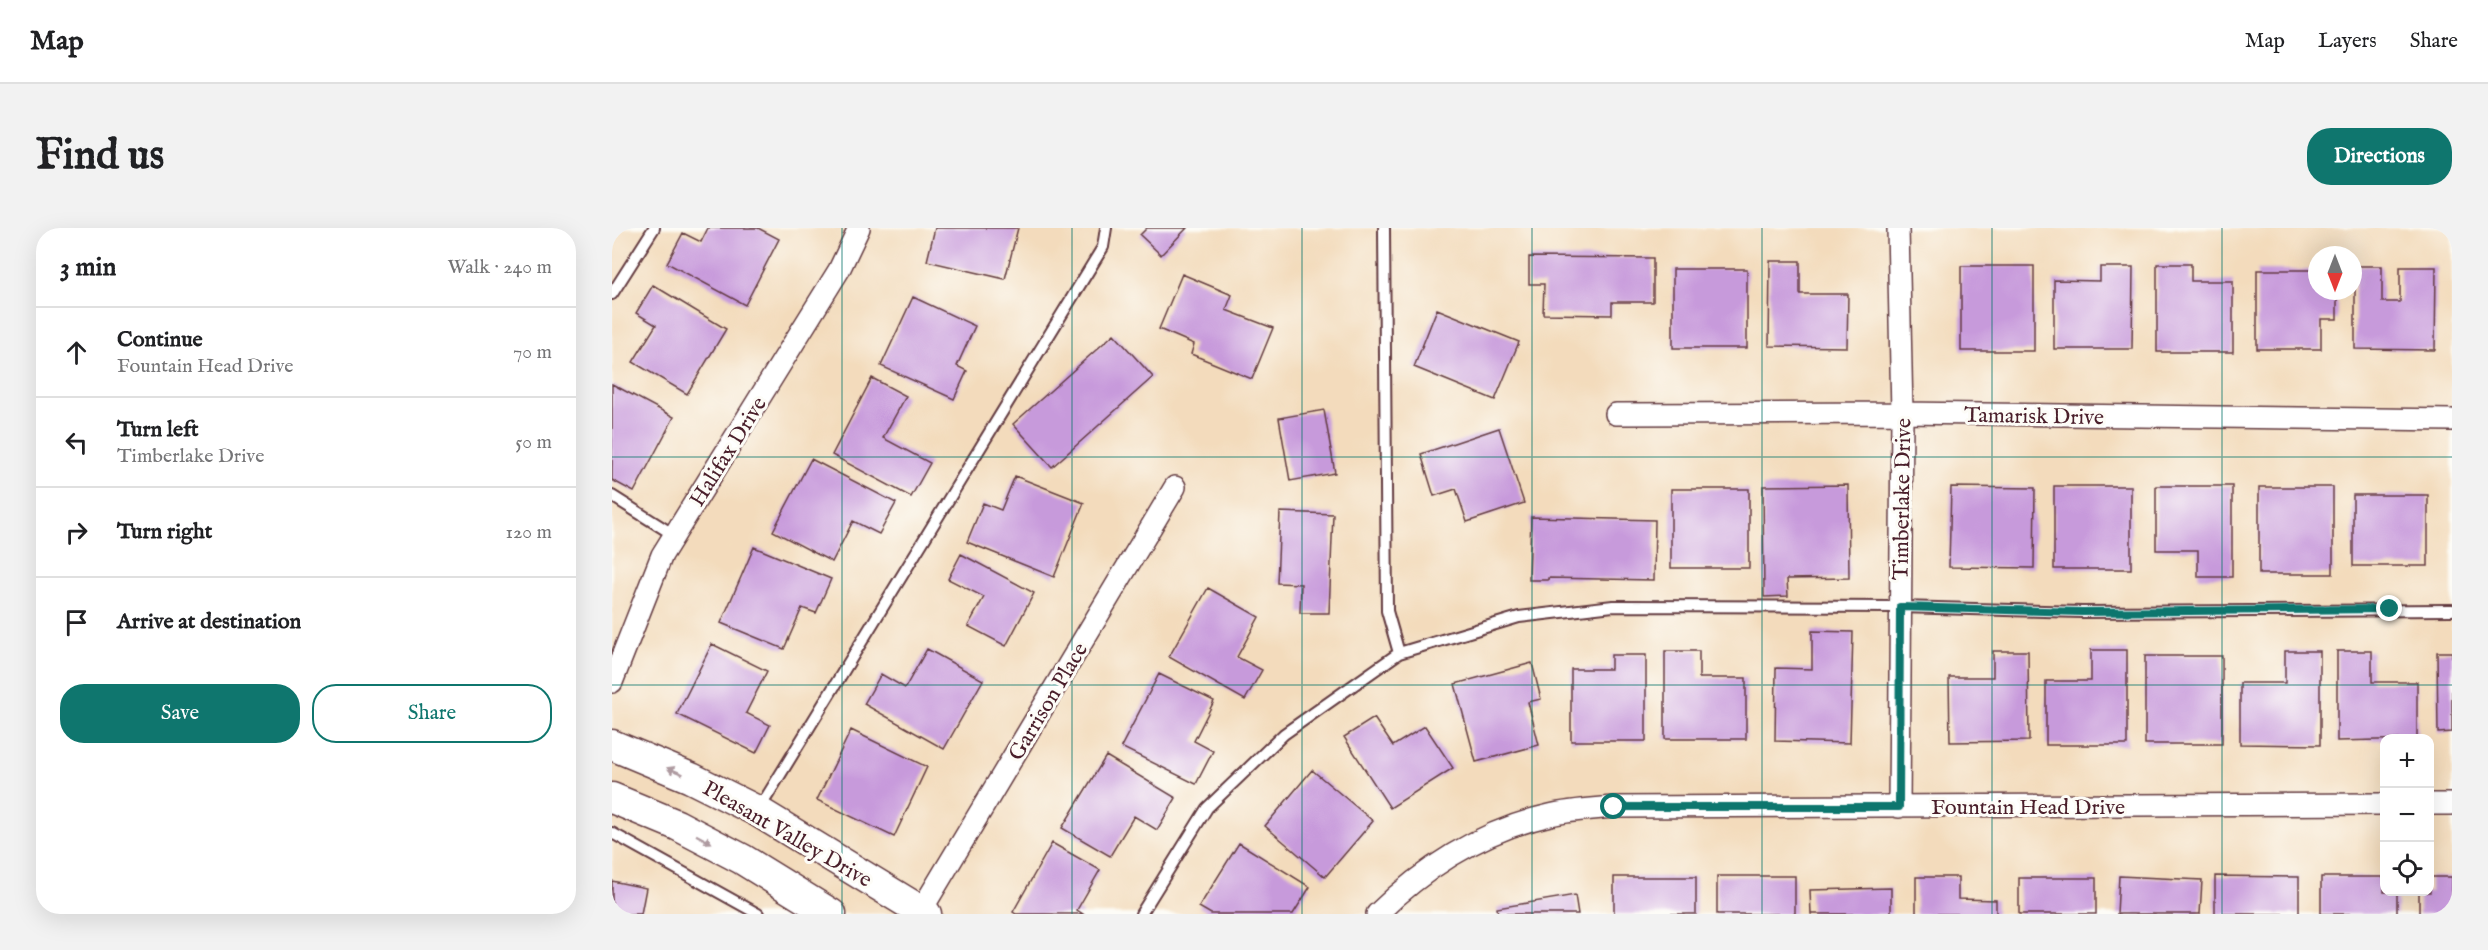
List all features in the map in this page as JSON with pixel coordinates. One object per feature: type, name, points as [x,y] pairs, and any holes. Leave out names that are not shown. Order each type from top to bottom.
[{"type":"street","name":"Halifax Drive","points":[[612,682],[662,555],[839,270],[859,228]]},
{"type":"street","name":"Timberlake Drive","points":[[1898,228],[1902,413],[1899,807]]},
{"type":"street","name":"Tamarisk Drive","points":[[1616,414],[1902,413],[2452,420]]},
{"type":"street","name":"Garrison Place","points":[[922,913],[1175,488]]},
{"type":"street","name":"Pleasant Valley Drive","points":[[612,745],[691,778],[758,811],[922,913]]},
{"type":"street","name":"Pleasant Valley Drive","points":[[612,798],[677,825],[733,854],[831,914]]},
{"type":"street","name":"Fountain Head Drive","points":[[1377,914],[1397,895],[1447,857],[1499,830],[1551,814],[1614,807],[2380,804]]},
{"type":"street","points":[[2434,804],[2452,804]]},
{"type":"lane","points":[[612,294],[654,228]]},
{"type":"lane","points":[[758,811],[1103,247],[1106,228]]},
{"type":"lane","points":[[1384,228],[1387,611],[1399,653]]},
{"type":"lane","points":[[612,496],[675,535]]},
{"type":"lane","points":[[1142,914],[1207,808],[1284,734],[1399,653],[1519,617],[1613,606],[1900,607],[2082,612],[2452,610]]},
{"type":"lane","points":[[612,832],[758,914]]},
{"type":"building","points":[[708,228],[758,228],[779,239],[745,305],[667,263],[683,233],[701,242]]},
{"type":"building","points":[[935,228],[1018,228],[1005,279],[927,261]]},
{"type":"building","points":[[1147,228],[1187,228],[1161,255],[1140,235]]},
{"type":"building","points":[[1529,257],[1653,258],[1653,302],[1612,302],[1612,315],[1543,314],[1544,284],[1529,284]]},
{"type":"building","points":[[1770,261],[1800,261],[1800,294],[1848,294],[1847,347],[1769,346]]},
{"type":"building","points":[[2157,264],[2191,264],[2191,281],[2233,281],[2233,352],[2157,352]]},
{"type":"building","points":[[1961,266],[2034,266],[2034,351],[1961,351]]},
{"type":"building","points":[[2362,266],[2382,266],[2382,302],[2400,302],[2400,267],[2436,267],[2435,350],[2355,349],[2355,300],[2362,300]]},
{"type":"building","points":[[2100,267],[2133,267],[2132,349],[2054,349],[2054,280],[2100,281]]},
{"type":"building","points":[[1673,269],[1747,269],[1747,348],[1673,348]]},
{"type":"building","points":[[2257,270],[2308,270],[2308,300],[2337,300],[2337,319],[2321,319],[2321,349],[2257,349]]},
{"type":"building","points":[[1182,274],[1232,295],[1226,310],[1273,328],[1252,379],[1191,354],[1194,344],[1159,329]]},
{"type":"building","points":[[653,285],[726,329],[687,394],[633,362],[656,325],[636,313]]},
{"type":"building","points":[[913,297],[975,326],[957,366],[967,371],[954,399],[881,366]]},
{"type":"building","points":[[1437,309],[1519,342],[1495,400],[1414,367]]},
{"type":"building","points":[[1114,334],[1153,377],[1052,467],[1013,424]]},
{"type":"building","points":[[872,378],[906,396],[883,438],[930,463],[911,497],[832,455]]},
{"type":"building","points":[[612,384],[674,417],[634,492],[612,480]]},
{"type":"building","points":[[1324,410],[1335,473],[1290,481],[1279,418]]},
{"type":"building","points":[[1499,428],[1524,503],[1467,522],[1456,489],[1434,496],[1421,454]]},
{"type":"building","points":[[811,459],[896,503],[879,534],[853,521],[832,562],[773,531]]},
{"type":"building","points":[[1015,476],[1084,503],[1054,577],[967,542],[983,503],[1001,510]]},
{"type":"building","points":[[1848,485],[1849,578],[1787,579],[1788,596],[1764,597],[1763,486]]},
{"type":"building","points":[[2054,486],[2131,486],[2131,569],[2054,569]]},
{"type":"building","points":[[2156,486],[2232,486],[2232,577],[2198,577],[2198,550],[2156,550]]},
{"type":"building","points":[[1951,487],[2035,488],[2034,568],[1949,567]]},
{"type":"building","points":[[2259,487],[2333,487],[2333,574],[2259,574]]},
{"type":"building","points":[[1671,489],[1749,489],[1749,568],[1671,568]]},
{"type":"building","points":[[2353,495],[2428,495],[2428,566],[2353,566]]},
{"type":"building","points":[[1280,512],[1333,514],[1329,613],[1300,613],[1301,584],[1277,583]]},
{"type":"building","points":[[1531,517],[1655,520],[1654,580],[1548,578],[1548,580],[1529,580]]},
{"type":"building","points":[[754,547],[831,579],[816,613],[802,608],[784,649],[721,623]]},
{"type":"building","points":[[961,554],[1034,593],[1006,646],[968,626],[984,597],[948,579]]},
{"type":"building","points":[[1208,588],[1259,617],[1237,657],[1262,670],[1245,700],[1169,657]]},
{"type":"building","points":[[1812,631],[1853,632],[1850,743],[1775,741],[1776,668],[1812,669]]},
{"type":"building","points":[[712,644],[767,671],[746,713],[770,725],[756,753],[677,714]]},
{"type":"building","points":[[927,649],[983,680],[944,749],[864,704],[881,674],[905,688]]},
{"type":"building","points":[[2091,650],[2127,650],[2127,745],[2046,745],[2046,681],[2091,681]]},
{"type":"building","points":[[1665,651],[1699,651],[1699,678],[1746,678],[1746,739],[1665,739]]},
{"type":"building","points":[[1993,651],[2028,651],[2029,741],[1950,742],[1949,677],[1993,677]]},
{"type":"building","points":[[2285,651],[2320,651],[2320,745],[2240,744],[2240,683],[2285,683]]},
{"type":"building","points":[[2337,651],[2372,651],[2372,682],[2417,682],[2417,734],[2380,734],[2380,740],[2337,741]]},
{"type":"building","points":[[2437,652],[2452,652],[2452,732],[2438,733]]},
{"type":"building","points":[[1611,655],[1646,655],[1646,741],[1571,741],[1571,669],[1611,669]]},
{"type":"building","points":[[2145,656],[2222,656],[2222,744],[2145,744]]},
{"type":"building","points":[[1532,663],[1541,699],[1528,702],[1539,745],[1476,762],[1455,684]]},
{"type":"building","points":[[1159,674],[1214,701],[1194,741],[1213,751],[1196,784],[1121,747]]},
{"type":"building","points":[[1374,718],[1393,746],[1425,726],[1453,768],[1390,808],[1344,737]]},
{"type":"building","points":[[851,730],[927,767],[894,837],[817,800]]},
{"type":"building","points":[[1106,756],[1176,798],[1157,830],[1134,816],[1110,856],[1062,828]]},
{"type":"building","points":[[1312,770],[1373,821],[1325,877],[1265,826]]},
{"type":"building","points":[[1052,843],[1100,870],[1077,910],[1083,914],[1016,914],[1013,912]]},
{"type":"building","points":[[1239,843],[1310,887],[1293,914],[1211,914],[1199,907]]},
{"type":"building","points":[[1717,876],[1795,876],[1795,914],[1717,914]]},
{"type":"building","points":[[2119,876],[2202,880],[2200,914],[2117,914]]},
{"type":"building","points":[[2215,876],[2299,877],[2299,914],[2215,914]]},
{"type":"building","points":[[1614,877],[1696,877],[1696,914],[1614,914]]},
{"type":"building","points":[[1916,877],[1958,877],[1958,899],[1996,900],[1996,914],[1916,914]]},
{"type":"building","points":[[2321,877],[2380,877],[2380,896],[2397,896],[2397,914],[2321,914]]},
{"type":"building","points":[[2434,877],[2452,877],[2452,914],[2419,914],[2419,896],[2434,896]]},
{"type":"building","points":[[2019,878],[2096,878],[2096,914],[2019,914]]},
{"type":"building","points":[[612,881],[646,888],[641,914],[612,914]]},
{"type":"building","points":[[1891,888],[1891,914],[1811,914],[1810,890]]},
{"type":"building","points":[[1575,895],[1578,914],[1498,914],[1497,908]]},
{"type":"route","points":[[1614,807],[1899,807],[1900,607],[2082,612],[2390,609]]}]
